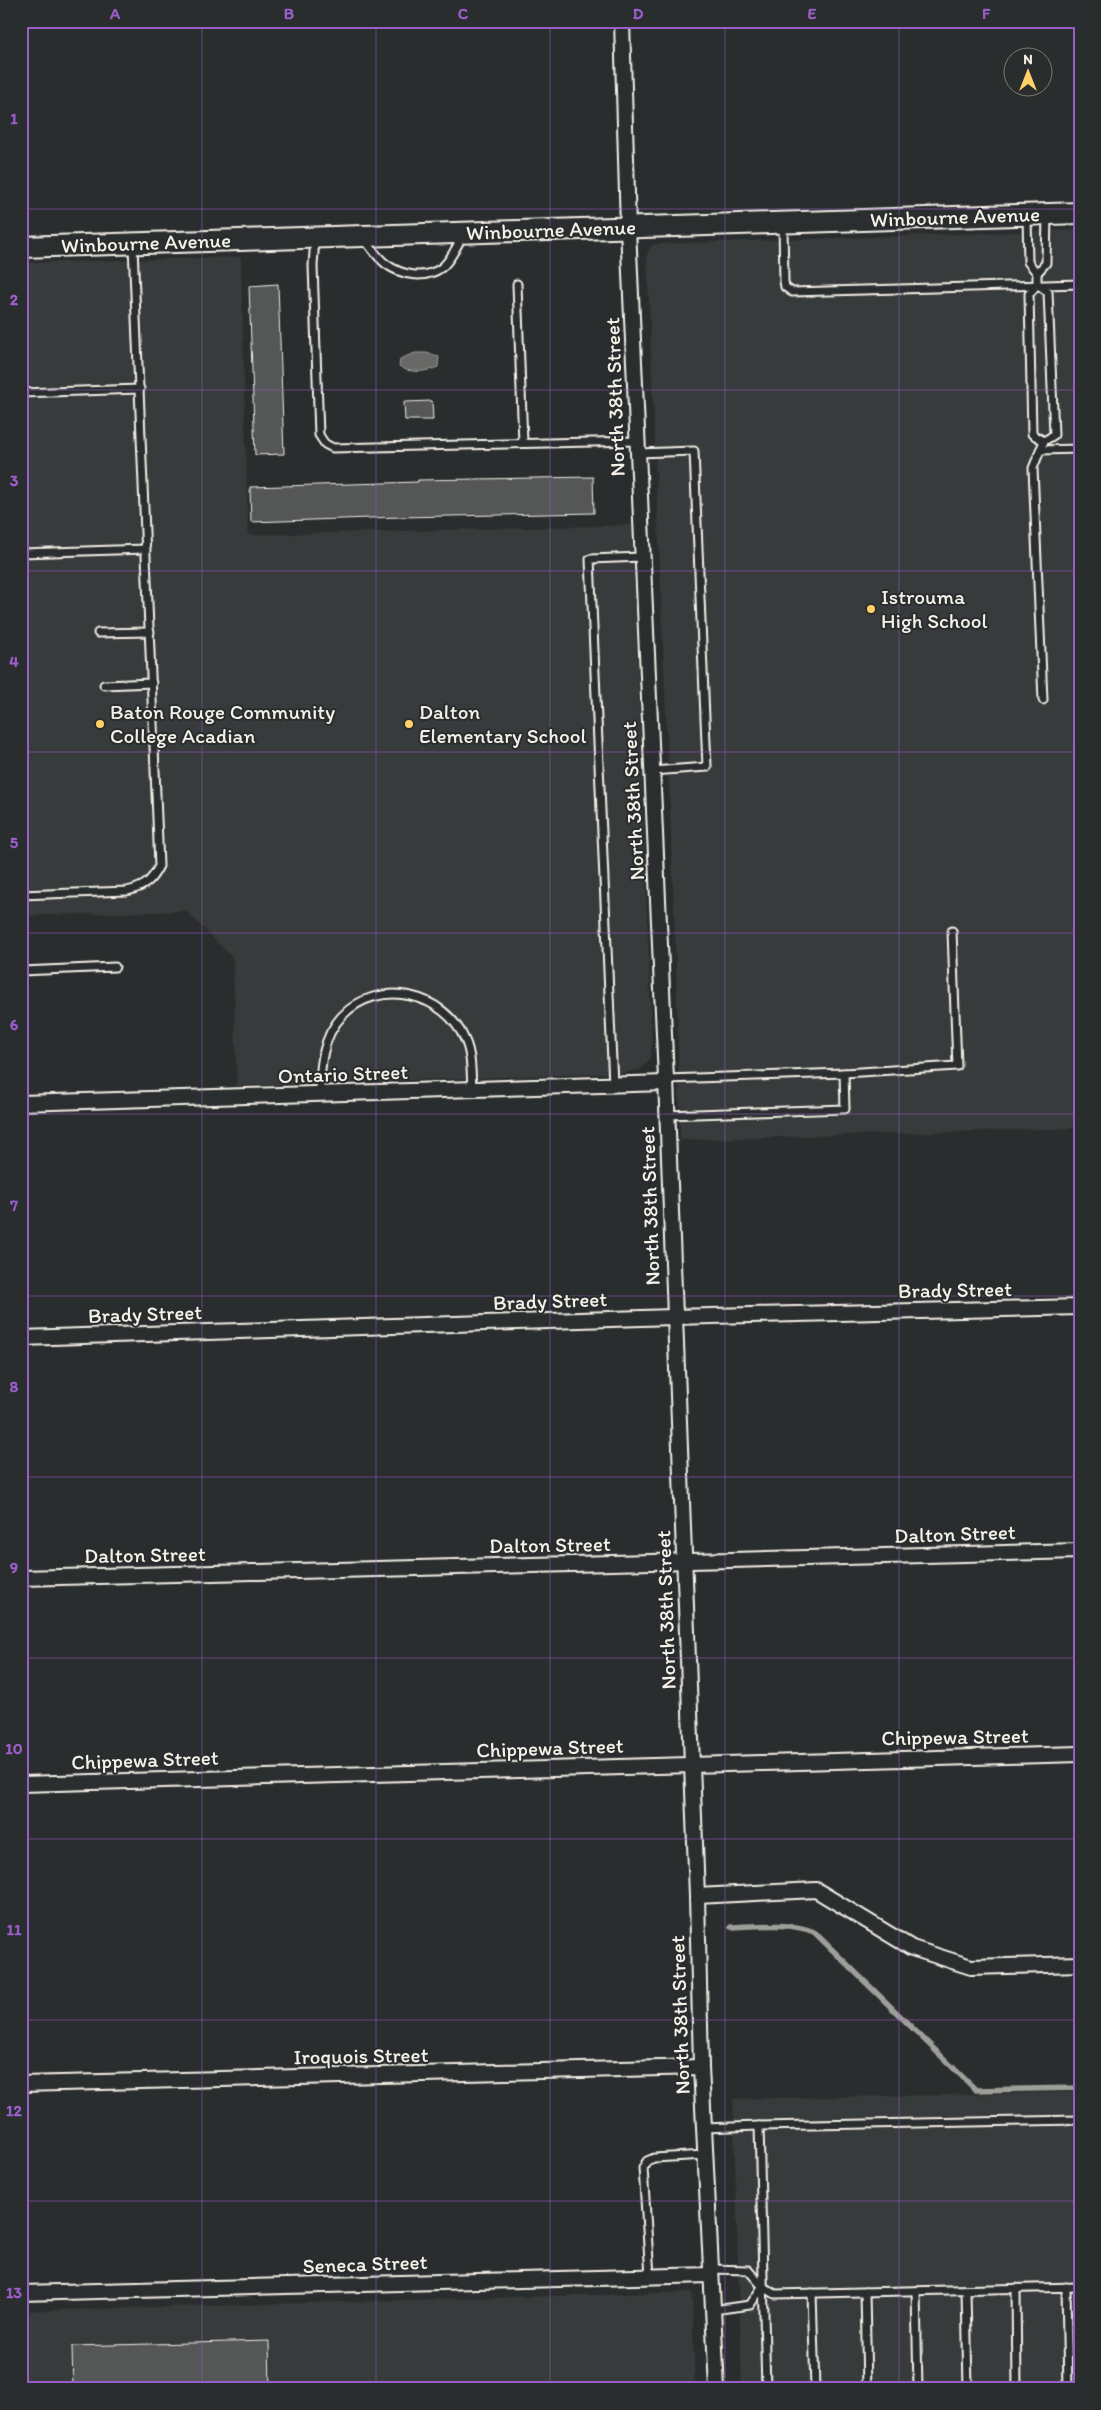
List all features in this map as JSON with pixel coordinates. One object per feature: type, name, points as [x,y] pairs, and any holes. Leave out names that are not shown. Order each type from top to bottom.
[{"type":"street","name":"North 38th Street","points":[[622,21],[628,228],[666,1081],[673,1317],[697,1896],[701,2067],[717,2389]]},
{"type":"street","name":"Winbourne Avenue","points":[[21,247],[1080,213]]},
{"type":"street","name":"Ontario Street","points":[[21,1103],[613,1085],[666,1081]]},
{"type":"street","name":"Brady Street","points":[[21,1338],[673,1317],[1080,1307]]},
{"type":"street","name":"Dalton Street","points":[[21,1578],[1080,1551]]},
{"type":"street","name":"Chippewa Street","points":[[21,1784],[1080,1754]]},
{"type":"street","points":[[697,1896],[816,1890],[912,1948],[971,1967],[1080,1964]]},
{"type":"street","name":"Iroquois Street","points":[[21,2084],[701,2067]]},
{"type":"street","name":"Seneca Street","points":[[21,2293],[650,2276],[711,2272]]},
{"type":"lane","points":[[1037,273],[1046,263],[1047,214]]},
{"type":"lane","points":[[1027,215],[1028,262],[1037,273],[1037,285],[1029,294],[1032,434],[1044,442]]},
{"type":"lane","points":[[783,223],[784,281],[786,287],[792,292],[1080,284]]},
{"type":"lane","points":[[362,236],[384,263],[400,272],[420,275],[440,269],[447,262],[466,233]]},
{"type":"lane","points":[[314,238],[313,266],[319,435],[325,444],[334,448],[523,443],[694,451],[706,767],[652,771]]},
{"type":"lane","points":[[21,894],[127,891],[143,887],[153,878],[159,866],[133,243]]},
{"type":"lane","points":[[517,284],[523,443]]},
{"type":"lane","points":[[1037,285],[1048,292],[1054,436],[1044,442],[1033,468],[1043,700]]},
{"type":"lane","points":[[21,393],[140,389]]},
{"type":"lane","points":[[1040,450],[1080,449]]},
{"type":"lane","points":[[21,553],[146,549]]},
{"type":"lane","points":[[613,1085],[590,559],[642,557]]},
{"type":"lane","points":[[98,633],[150,632]]},
{"type":"lane","points":[[104,686],[152,683]]},
{"type":"lane","points":[[666,1081],[957,1066],[952,931]]},
{"type":"lane","points":[[21,971],[115,967]]},
{"type":"lane","points":[[320,1094],[322,1055],[330,1032],[342,1016],[360,1002],[374,997],[402,993],[427,1000],[450,1017],[466,1041],[471,1065],[472,1089]]},
{"type":"lane","points":[[667,1115],[846,1109],[844,1073]]},
{"type":"lane","points":[[704,2128],[1080,2120]]},
{"type":"lane","points":[[759,2126],[766,2389]]},
{"type":"lane","points":[[650,2276],[644,2168],[647,2161],[654,2158],[705,2155]]},
{"type":"lane","points":[[711,2272],[748,2270],[762,2286],[775,2294],[1080,2287]]},
{"type":"lane","points":[[712,2310],[750,2305],[762,2286]]},
{"type":"lane","points":[[1066,2287],[1068,2389]]},
{"type":"lane","points":[[1016,2288],[1017,2389]]},
{"type":"lane","points":[[916,2290],[918,2389]]},
{"type":"lane","points":[[966,2290],[968,2389]]},
{"type":"lane","points":[[865,2292],[867,2389]]},
{"type":"lane","points":[[812,2293],[815,2389]]},
{"type":"shaded area","name":"Istrouma High School","points":[[1080,230],[1080,1128],[680,1140],[676,959],[647,254],[652,245],[657,244]]},
{"type":"shaded area","name":"Dalton Elementary School","points":[[241,257],[248,535],[632,525],[652,1043],[650,1059],[640,1070],[623,1073],[237,1086],[233,958],[186,911],[21,916],[21,263]]},
{"type":"shaded area","points":[[415,353],[427,353],[439,357],[438,367],[418,371],[403,369],[399,366],[400,359]]},
{"type":"shaded area","points":[[1080,2092],[1080,2389],[742,2389],[733,2099]]},
{"type":"shaded area","points":[[692,2292],[695,2389],[21,2389],[21,2311]]},
{"type":"building","points":[[278,284],[284,454],[255,455],[249,286]]},
{"type":"building","points":[[432,401],[433,420],[405,420],[404,402]]},
{"type":"building","points":[[593,477],[594,513],[251,522],[250,487],[418,482],[418,480]]},
{"type":"building","points":[[269,2341],[270,2389],[73,2389],[72,2346]]},
{"type":"waterway","points":[[731,1927],[784,1926],[814,1932],[976,2090],[1080,2088]]},
{"type":"place","name":"Istrouma High School","points":[[871,609]]},
{"type":"place","name":"Baton Rouge Community College Acadian","points":[[100,724]]},
{"type":"place","name":"Dalton Elementary School","points":[[409,724]]}]
